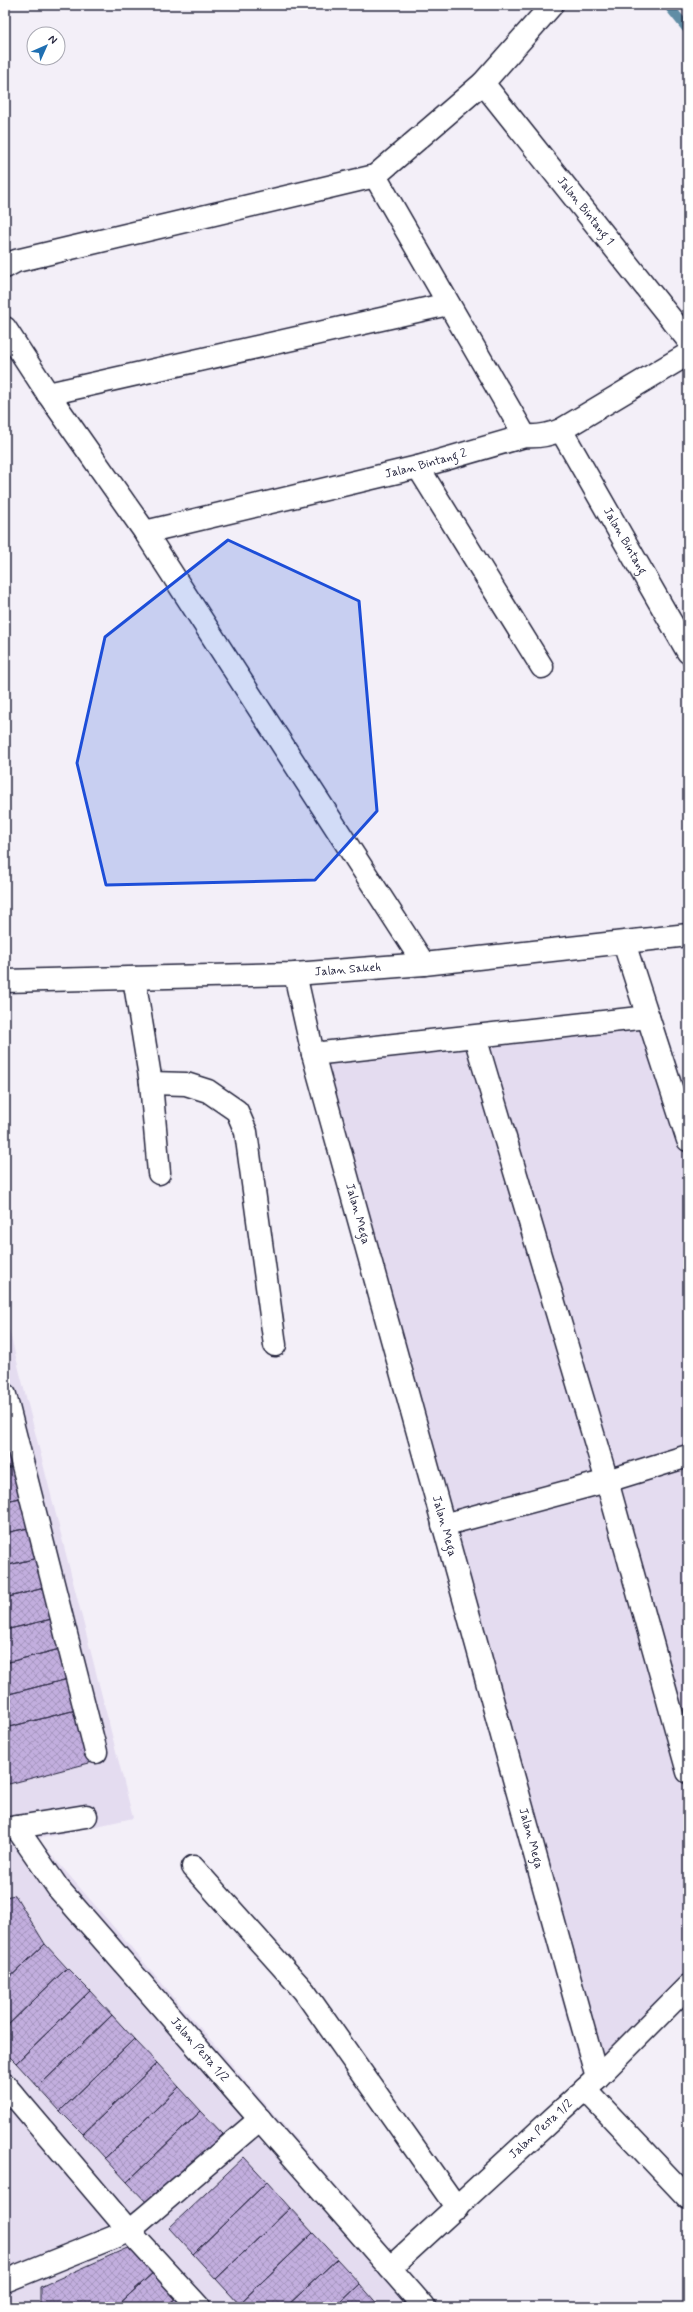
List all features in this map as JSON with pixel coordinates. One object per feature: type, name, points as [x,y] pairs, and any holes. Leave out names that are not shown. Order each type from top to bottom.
[{"type":"street","points":[[5,267],[24,259],[375,176],[483,83],[552,5]]},
{"type":"street","name":"Jalan Bintang 1","points":[[483,83],[688,340]]},
{"type":"street","points":[[375,176],[525,436]]},
{"type":"street","points":[[48,394],[448,304]]},
{"type":"street","points":[[5,328],[48,394],[145,532],[424,964]]},
{"type":"street","name":"Jalan Bintang 2","points":[[145,532],[418,467],[525,436],[540,437],[561,430],[688,354]]},
{"type":"street","name":"Jalan Bintang","points":[[561,430],[688,652]]},
{"type":"street","points":[[418,467],[542,667]]},
{"type":"street","name":"Jalan Sakeh","points":[[5,982],[295,974],[424,964],[688,935]]},
{"type":"street","points":[[624,943],[688,1140]]},
{"type":"street","name":"Jalan Mega","points":[[295,974],[313,1054],[443,1525],[591,2084]]},
{"type":"street","points":[[134,978],[151,1083],[159,1173]]},
{"type":"street","points":[[313,1054],[648,1017]]},
{"type":"street","points":[[475,1037],[607,1481],[688,1772]]},
{"type":"street","points":[[151,1083],[186,1084],[208,1091],[237,1111],[246,1132],[275,1345]]},
{"type":"street","points":[[5,1395],[96,1752]]},
{"type":"street","points":[[443,1525],[607,1481],[688,1456]]},
{"type":"street","points":[[10,1828],[86,1816]]},
{"type":"street","name":"Jalan Pesta 1/2","points":[[10,1828],[58,1888],[424,2307]]},
{"type":"street","points":[[193,1867],[304,1991],[457,2208]]},
{"type":"street","name":"Jalan Pesta 1/2","points":[[390,2268],[591,2084],[688,1986]]},
{"type":"street","points":[[591,2084],[688,2198]]},
{"type":"street","points":[[5,2085],[129,2231],[199,2307]]},
{"type":"street","points":[[5,2281],[129,2231],[260,2119]]},
{"type":"highlighted area","points":[[228,540],[359,601],[377,811],[315,880],[106,885],[77,763],[105,637]]},
{"type":"shaded area","points":[[657,1005],[688,1100],[688,2002],[599,2093],[582,2074],[299,1045]]},
{"type":"shaded area","points":[[5,1314],[133,1818],[38,1839],[440,2307],[5,2307]]},
{"type":"building","points":[[5,1437],[18,1466],[5,1469]]},
{"type":"building","points":[[18,1466],[26,1497],[5,1501],[5,1469]]},
{"type":"building","points":[[26,1497],[33,1527],[5,1533],[5,1501]]},
{"type":"building","points":[[33,1527],[41,1557],[5,1566],[5,1533]]},
{"type":"building","points":[[41,1557],[48,1587],[5,1598],[5,1566]]},
{"type":"building","points":[[48,1587],[56,1618],[5,1630],[5,1598]]},
{"type":"building","points":[[56,1618],[64,1648],[5,1663],[5,1630]]},
{"type":"building","points":[[64,1648],[72,1678],[5,1695],[5,1663]]},
{"type":"building","points":[[72,1678],[80,1709],[5,1728],[5,1695]]},
{"type":"building","points":[[80,1709],[93,1762],[5,1785],[5,1728]]},
{"type":"building","points":[[15,1895],[45,1944],[5,1982],[5,1897]]},
{"type":"building","points":[[45,1944],[67,1968],[5,2028],[5,1982]]},
{"type":"building","points":[[67,1968],[90,1991],[16,2063],[5,2052],[5,2028]]},
{"type":"building","points":[[90,1991],[112,2015],[38,2087],[16,2063]]},
{"type":"building","points":[[112,2015],[134,2039],[60,2111],[38,2087]]},
{"type":"building","points":[[134,2039],[157,2063],[83,2134],[60,2111]]},
{"type":"building","points":[[157,2063],[179,2087],[105,2158],[83,2134]]},
{"type":"building","points":[[179,2087],[201,2111],[127,2182],[105,2158]]},
{"type":"building","points":[[201,2111],[223,2134],[150,2206],[127,2182]]},
{"type":"building","points":[[244,2157],[267,2182],[193,2254],[169,2228]]},
{"type":"building","points":[[267,2182],[290,2208],[216,2279],[193,2254]]},
{"type":"building","points":[[290,2208],[313,2233],[239,2304],[216,2279]]},
{"type":"building","points":[[313,2233],[337,2259],[286,2307],[242,2307],[239,2304]]},
{"type":"building","points":[[134,2245],[156,2270],[116,2307],[40,2307],[40,2287]]},
{"type":"building","points":[[337,2259],[360,2284],[336,2307],[286,2307]]},
{"type":"building","points":[[156,2270],[179,2295],[166,2307],[116,2307]]},
{"type":"building","points":[[360,2284],[380,2307],[336,2307]]},
{"type":"building","points":[[179,2295],[190,2307],[166,2307]]},
{"type":"waterway","points":[[668,5],[688,30]]}]
